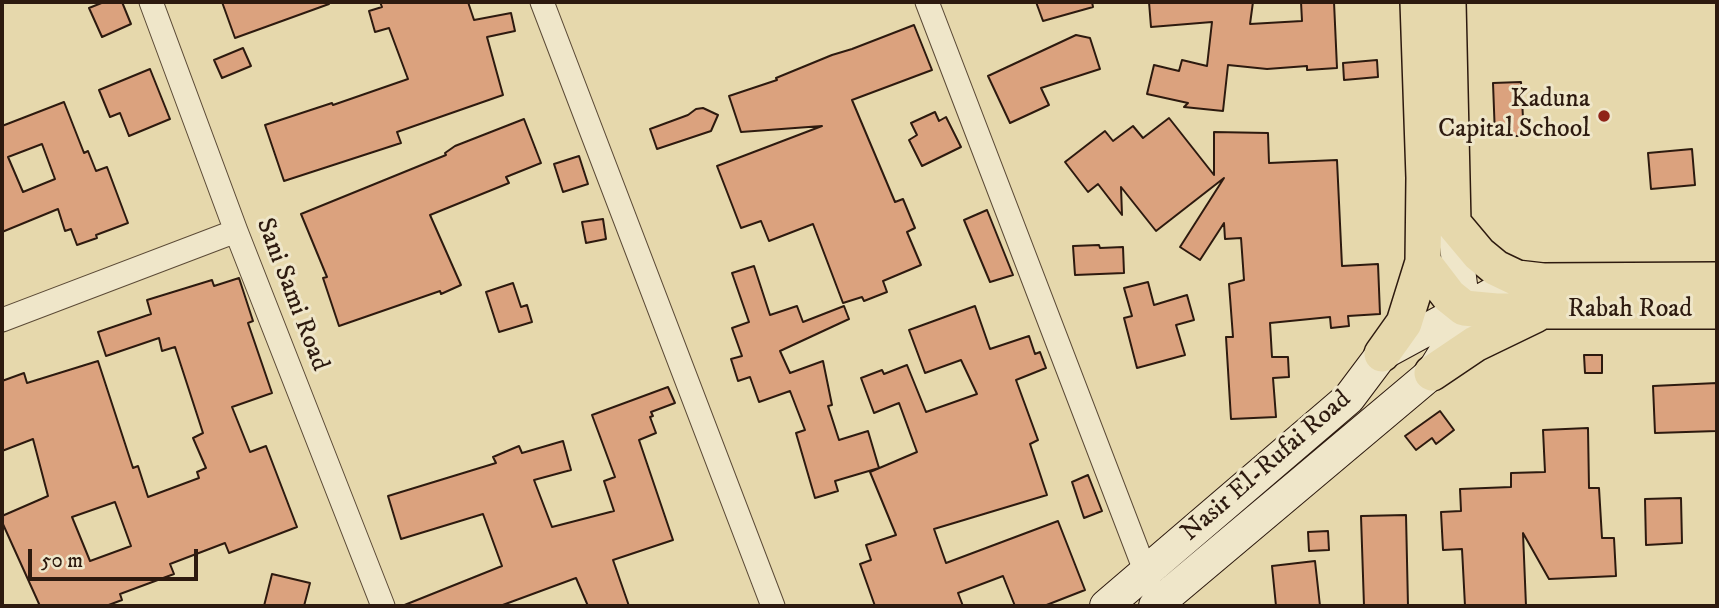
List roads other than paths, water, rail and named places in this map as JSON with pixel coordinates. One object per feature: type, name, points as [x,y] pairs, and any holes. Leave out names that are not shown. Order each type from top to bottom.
[{"type":"main road","points":[[1382,354],[1404,323],[1423,262],[1424,178],[1418,2]]},
{"type":"main road","points":[[1448,2],[1453,223],[1479,254],[1496,268],[1517,278],[1543,297]]},
{"type":"main road","name":"Nasir El-Rufai Road","points":[[1155,606],[1433,373],[1455,336],[1464,308],[1453,223]]},
{"type":"main road","points":[[1423,262],[1449,296],[1464,308],[1543,297]]},
{"type":"main road","name":"Rabah Road","points":[[1543,297],[1717,280]]},
{"type":"main road","points":[[1433,373],[1543,297]]},
{"type":"main road","name":"Rabah Road","points":[[1543,297],[1717,311]]},
{"type":"main road","name":"Nasir El-Rufai Road","points":[[1106,606],[1349,398],[1382,354],[1464,308]]},
{"type":"street","name":"Sani Sami Road","points":[[151,2],[236,230],[383,606]]},
{"type":"street","points":[[542,2],[773,606]]},
{"type":"street","points":[[927,2],[1146,573]]},
{"type":"street","points":[[2,320],[236,230]]},
{"type":"place","name":"Kaduna Capital School","points":[[1604,116]]}]
